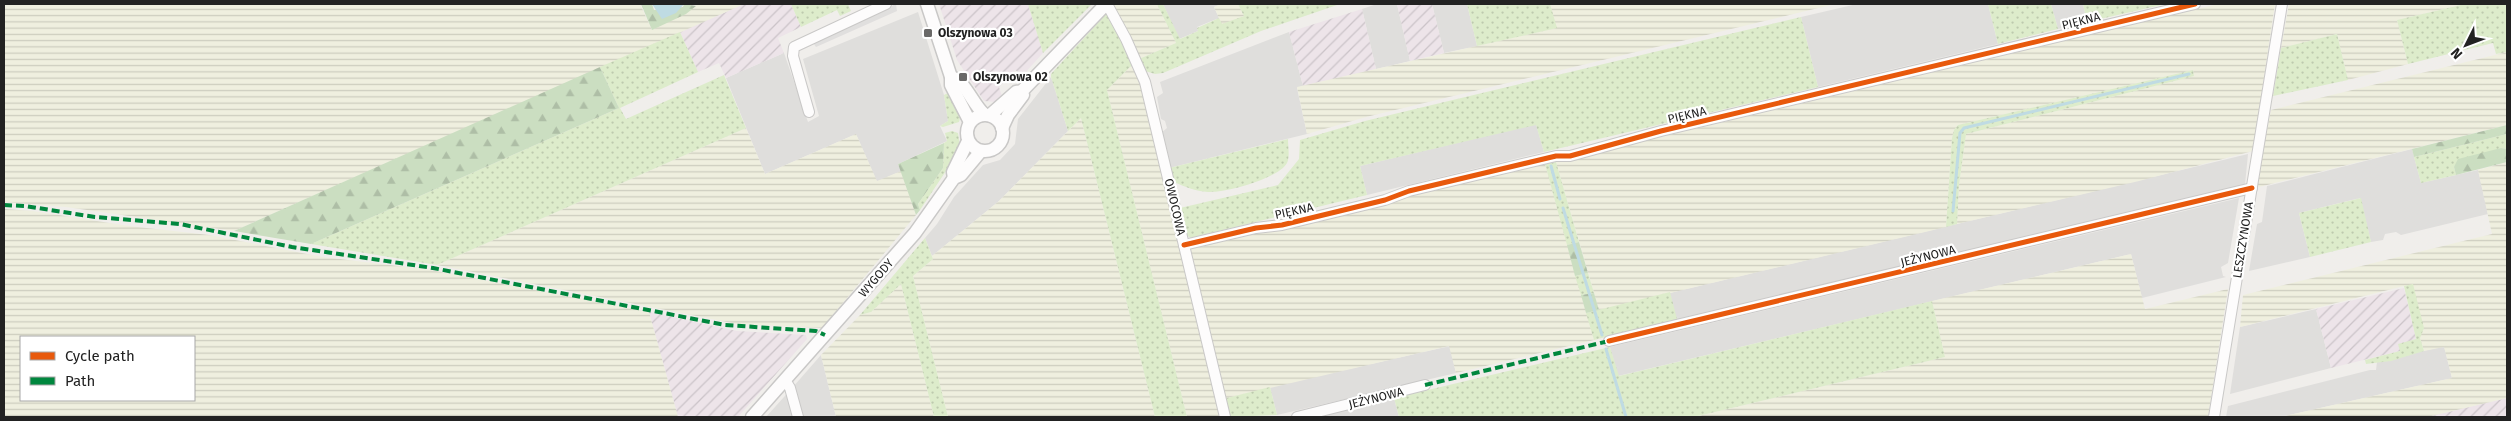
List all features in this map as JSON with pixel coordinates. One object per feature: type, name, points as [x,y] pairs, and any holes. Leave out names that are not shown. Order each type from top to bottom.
[{"type":"street","points":[[809,112],[793,56],[794,47],[886,4]]},
{"type":"street","points":[[927,4],[951,77],[951,85],[970,122]]},
{"type":"street","points":[[1022,91],[1022,97],[1008,115],[1002,128],[1002,138],[997,146],[988,151],[974,148],[968,141],[966,132],[970,122],[987,115],[1016,92],[1022,91],[1106,4]]},
{"type":"street","name":"OWOCOWA","points":[[1106,4],[1126,39],[1145,82],[1225,417]]},
{"type":"street","name":"PIĘKNA","points":[[1184,245],[1256,228],[1282,225],[1385,200],[1415,189],[1556,156],[1570,156],[1661,131],[2195,4]]},
{"type":"street","name":"LESZCZYNOWA","points":[[2214,417],[2282,4]]},
{"type":"street","points":[[951,77],[958,80],[974,104],[987,115],[998,120],[1002,128]]},
{"type":"street","name":"WYGODY","points":[[954,178],[953,172],[968,141]]},
{"type":"street","name":"WYGODY","points":[[752,417],[915,233],[954,178],[981,151]]},
{"type":"street","name":"JEŻYNOWA","points":[[1609,341],[2252,188]]},
{"type":"street","points":[[788,376],[798,417]]},
{"type":"street","name":"JEŻYNOWA","points":[[1297,417],[1425,385]]},
{"type":"shaded area","points":[[744,4],[791,4],[801,27],[778,38],[784,53],[726,78],[719,63],[698,72],[680,32]]},
{"type":"shaded area","points":[[896,4],[897,11],[816,47],[812,41]]},
{"type":"shaded area","points":[[939,4],[1028,4],[1043,53],[1023,75],[1015,70],[1011,74],[999,87],[1002,96],[996,102],[984,101],[957,60]]},
{"type":"shaded area","points":[[1163,4],[1221,4],[1214,7],[1219,18],[1197,27],[1198,31],[1179,39]]},
{"type":"shaded area","points":[[1377,4],[1397,4],[1410,61],[1376,69],[1362,9]]},
{"type":"shaded area","points":[[1397,4],[1432,4],[1444,53],[1410,61]]},
{"type":"shaded area","points":[[1432,4],[1467,4],[1477,46],[1444,53]]},
{"type":"shaded area","points":[[1857,4],[1988,4],[1998,44],[1818,87],[1801,17]]},
{"type":"shaded area","points":[[2051,4],[2083,4],[2087,22],[2058,29]]},
{"type":"shaded area","points":[[1362,9],[1376,69],[1303,86],[1289,32]]},
{"type":"shaded area","points":[[918,12],[944,95],[948,121],[940,126],[947,141],[898,164],[901,171],[877,182],[856,134],[765,174],[726,78],[784,53],[808,122],[819,116],[803,59]]},
{"type":"shaded area","points":[[1289,32],[1303,86],[1297,88],[1307,134],[1169,168],[1161,133],[1167,128],[1165,121],[1161,119],[1157,97],[1163,93],[1160,82]]},
{"type":"shaded area","points":[[1051,77],[1068,131],[999,201],[932,256],[925,238],[937,224],[954,197],[983,165],[1000,160],[1015,144],[1018,119]]},
{"type":"shaded area","points":[[1536,124],[1544,152],[1367,195],[1360,166]]},
{"type":"shaded area","points":[[2412,149],[2421,183],[2478,170],[2488,214],[2401,235],[2396,232],[2385,234],[2383,240],[2371,242],[2360,198],[2299,213],[2310,257],[2249,271],[2257,224],[2262,222],[2267,186]]},
{"type":"shaded area","points":[[2248,154],[2245,185],[1606,337],[1599,310]]},
{"type":"shaded area","points":[[2239,198],[2228,263],[2221,267],[2223,276],[2226,277],[2142,298],[2131,254],[1618,376],[1610,347]]},
{"type":"shaded area","points":[[2404,288],[2416,339],[2400,351],[2331,368],[2316,309]]},
{"type":"shaded area","points":[[2316,309],[2331,368],[2230,394],[2240,327]]},
{"type":"shaded area","points":[[649,312],[737,331],[806,335],[807,339],[738,417],[678,417]]},
{"type":"shaded area","points":[[1450,346],[1456,373],[1277,415],[1270,387]]},
{"type":"shaded area","points":[[2444,346],[2452,378],[2281,417],[2226,417],[2228,406],[2376,370],[2377,362]]},
{"type":"shaded area","points":[[821,355],[836,417],[766,417],[793,387]]},
{"type":"shaded area","points":[[1394,398],[1399,417],[1316,417]]},
{"type":"shaded area","points":[[2507,398],[2507,417],[2427,417]]},
{"type":"green space","points":[[4,4],[640,4],[652,30],[696,6],[695,4],[744,4],[234,231],[66,207],[4,202]]},
{"type":"green space","points":[[641,4],[652,4],[654,10],[683,7],[684,4],[696,6],[686,14],[652,30]]},
{"type":"green space","points":[[791,4],[848,4],[851,11],[840,16],[837,10],[801,27]]},
{"type":"green space","points":[[1028,4],[1092,4],[1043,53]]},
{"type":"green space","points":[[1115,4],[1157,4],[1176,43],[1139,59]]},
{"type":"green space","points":[[1157,4],[1163,4],[1180,39],[1198,31],[1197,28],[1219,18],[1222,24],[1244,16],[1238,4],[1340,4],[1261,31],[1163,73],[1155,74],[1145,71],[1139,59],[1176,43]]},
{"type":"green space","points":[[1221,4],[1238,4],[1244,16],[1222,25],[1214,7]]},
{"type":"green space","points":[[1467,4],[1550,4],[1557,28],[1477,46]]},
{"type":"green space","points":[[1550,4],[1835,4],[1366,117],[1307,134],[1297,87],[1556,28]]},
{"type":"green space","points":[[1988,4],[2051,4],[2058,29],[1998,44]]},
{"type":"green space","points":[[2083,4],[2166,4],[2087,22]]},
{"type":"green space","points":[[2218,4],[2275,4],[2253,151],[2139,181],[1957,224],[1959,185],[1966,134],[2194,76],[2193,70],[1958,125],[1954,130],[1952,138],[1946,227],[1599,310],[1556,162]]},
{"type":"green space","points":[[2289,4],[2465,4],[2397,20],[2408,64],[2348,80],[2337,34],[2281,48]]},
{"type":"green space","points":[[2465,4],[2507,4],[2507,52],[2496,54],[2493,43],[2408,64],[2397,20]]},
{"type":"green space","points":[[1106,14],[1111,16],[1134,63],[1107,90],[1187,417],[1155,417],[1081,118],[1068,131],[1051,77],[1051,74]]},
{"type":"green space","points":[[1801,17],[1818,87],[1544,152],[1536,125],[1360,166],[1367,195],[1191,238],[1186,235],[1180,208],[1278,185],[1299,159],[1300,140],[1365,121]]},
{"type":"green space","points":[[680,32],[698,72],[620,108],[626,119],[724,75],[746,128],[437,265],[311,244],[619,108],[600,67]]},
{"type":"green space","points":[[2337,34],[2348,80],[2273,96],[2281,48]]},
{"type":"green space","points":[[2507,52],[2507,125],[2255,188],[2271,110]]},
{"type":"green space","points":[[1134,63],[1141,82],[1223,417],[1187,417],[1107,90]]},
{"type":"green space","points":[[600,67],[619,108],[311,244],[234,231]]},
{"type":"green space","points":[[2193,70],[2194,76],[1966,134],[1959,185],[1957,224],[1946,227],[1952,138],[1954,130],[1958,125]]},
{"type":"green space","points":[[948,93],[957,107],[960,118],[959,122],[943,127],[940,126],[948,121],[944,95]]},
{"type":"green space","points":[[1081,118],[1155,417],[948,417],[913,276],[933,259],[932,256],[999,201]]},
{"type":"green space","points":[[2507,125],[2507,134],[2414,157],[2412,149]]},
{"type":"green space","points":[[746,128],[765,174],[856,134],[877,181],[901,171],[916,215],[822,328],[737,324],[437,265]]},
{"type":"green space","points":[[952,131],[958,133],[960,146],[956,156],[920,210],[918,204],[943,168],[944,143],[947,141],[945,133]]},
{"type":"green space","points":[[2507,134],[2507,149],[2501,148],[2454,167],[2456,175],[2421,183],[2414,157]]},
{"type":"green space","points":[[1288,139],[1288,161],[1282,169],[1250,184],[1226,190],[1208,192],[1186,187],[1174,182],[1169,168]]},
{"type":"green space","points":[[944,143],[943,168],[918,204],[920,210],[916,215],[898,164]]},
{"type":"green space","points":[[2501,148],[2507,149],[2507,162],[2456,175],[2454,167],[2458,159]]},
{"type":"green space","points":[[1556,162],[1579,242],[1567,245],[1545,164]]},
{"type":"green space","points":[[2507,162],[2507,398],[2427,417],[2281,417],[2452,378],[2444,347],[2424,351],[2404,286],[2240,327],[2243,295],[2492,234],[2478,170]]},
{"type":"green space","points":[[1545,164],[1594,340],[1456,373],[1449,346],[1223,399],[1188,250]]},
{"type":"green space","points":[[2361,198],[2371,242],[2310,257],[2299,213]]},
{"type":"green space","points":[[4,209],[33,211],[129,226],[209,235],[323,257],[431,270],[649,312],[678,417],[4,417]]},
{"type":"green space","points":[[925,238],[933,259],[913,276],[948,417],[934,417],[901,284],[871,312],[860,315]]},
{"type":"green space","points":[[1579,242],[1588,273],[1575,276],[1567,245]]},
{"type":"green space","points":[[2131,254],[2145,309],[2228,289],[2208,417],[1694,417],[1945,357],[1932,301]]},
{"type":"green space","points":[[1588,273],[1594,293],[1581,295],[1575,276]]},
{"type":"green space","points":[[901,284],[934,417],[836,417],[821,355],[860,315],[871,312]]},
{"type":"green space","points":[[2413,284],[2424,328],[2420,338],[2424,351],[2391,361],[2366,364],[2365,360],[2400,351],[2398,344],[2416,339],[2404,286]]},
{"type":"green space","points":[[1670,292],[1677,319],[1594,340],[1586,313]]},
{"type":"green space","points":[[1594,293],[1599,310],[1586,313],[1581,295]]},
{"type":"green space","points":[[1932,301],[1945,357],[1694,417],[1399,417],[1394,398],[1610,347],[1619,376]]},
{"type":"green space","points":[[1270,387],[1277,415],[1229,417],[1223,399]]},
{"type":"water","points":[[652,4],[684,4],[676,13],[662,19]]},
{"type":"waterway","points":[[1953,211],[1960,133],[1964,128],[2189,74]]},
{"type":"waterway","points":[[1551,166],[1560,199]]},
{"type":"waterway","points":[[1563,208],[1602,335]]},
{"type":"waterway","points":[[1606,349],[1626,417]]},
{"type":"marked path","points":[[4,205],[25,206],[95,217],[180,224],[292,247],[433,268],[725,325],[816,331],[825,335]]},
{"type":"marked path","points":[[1425,385],[1609,341]]},
{"type":"cycle path","points":[[1184,245],[1256,228],[1282,225],[1385,200],[1409,191],[1556,156],[1570,156],[1661,131],[2195,4]]},
{"type":"cycle path","points":[[1609,341],[2252,188]]},
{"type":"place","name":"Olszynowa 03","points":[[928,33]]},
{"type":"place","name":"Olszynowa 02","points":[[963,77]]}]
